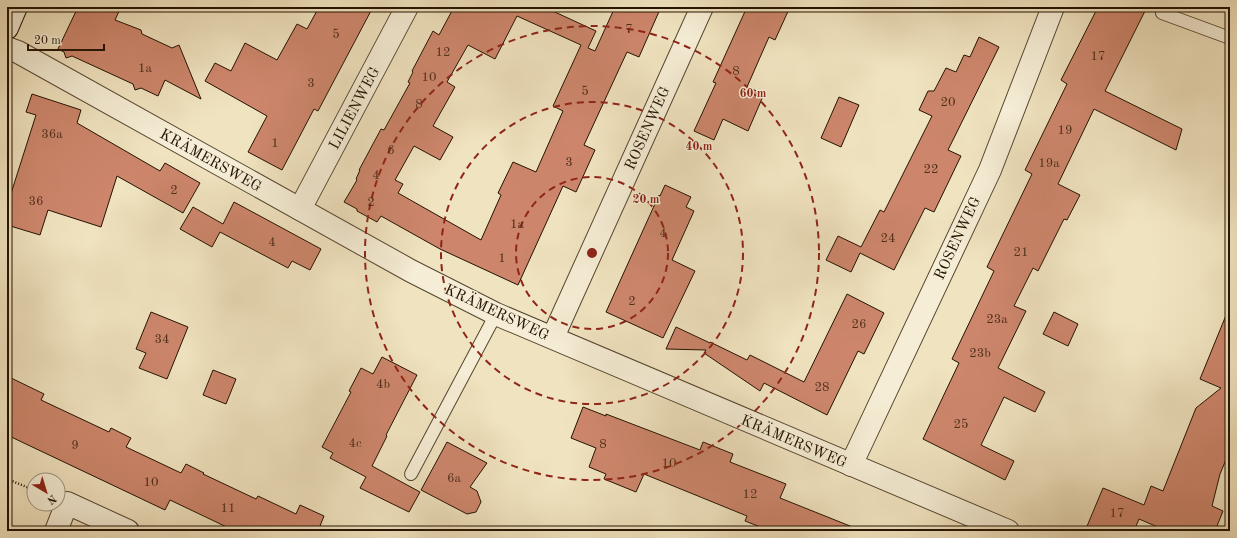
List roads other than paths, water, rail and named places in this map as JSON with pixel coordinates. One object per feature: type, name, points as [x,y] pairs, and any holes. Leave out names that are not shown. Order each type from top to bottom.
[{"type":"street","points":[[7,28],[16,7]]},
{"type":"street","name":"LILIENWEG","points":[[300,209],[407,7]]},
{"type":"street","name":"ROSENWEG","points":[[553,337],[702,7]]},
{"type":"street","name":"ROSENWEG","points":[[850,465],[990,170],[1053,7]]},
{"type":"street","name":"KRÄMERSWEG","points":[[7,48],[411,271],[496,314],[1008,531]]},
{"type":"street","points":[[56,531],[67,503],[128,531]]},
{"type":"lane","points":[[1162,13],[1230,38]]},
{"type":"lane","points":[[411,474],[496,314]]}]
